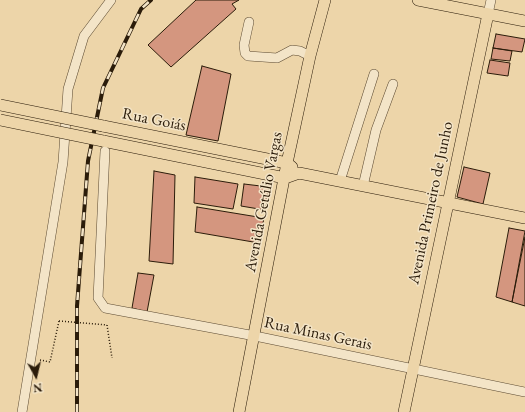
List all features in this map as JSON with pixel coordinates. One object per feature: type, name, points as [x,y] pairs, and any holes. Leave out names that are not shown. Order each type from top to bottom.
[{"type":"main road","name":"Avenida Getúlio Vargas","points":[[239,412],[255,336],[287,163],[310,56],[325,0]]},
{"type":"main road","points":[[418,0],[525,21]]},
{"type":"main road","name":"Avenida Primeiro de Junho","points":[[404,412],[412,368],[488,14]]},
{"type":"main road","name":"Rua Goiás","points":[[0,105],[287,163]]},
{"type":"main road","name":"Rua Goiás","points":[[0,120],[104,146],[285,178],[299,174],[340,181],[525,218]]},
{"type":"main road","points":[[287,163],[299,174]]},
{"type":"street","points":[[22,412],[63,162],[68,89],[84,36],[111,0]]},
{"type":"street","name":"Avenida Primeiro de Junho","points":[[488,14],[490,0]]},
{"type":"street","points":[[249,22],[244,45],[245,53],[248,56],[277,58],[292,50],[300,51],[310,56]]},
{"type":"street","points":[[340,181],[374,74]]},
{"type":"street","points":[[363,186],[376,130],[393,84]]},
{"type":"street","name":"Rua Minas Gerais","points":[[104,146],[98,298],[105,308],[255,336],[525,392]]},
{"type":"path","points":[[31,358],[50,362],[59,321],[107,326],[112,358]]},
{"type":"building","points":[[196,0],[239,0],[232,4],[236,9],[171,67],[148,45]]},
{"type":"building","points":[[496,34],[525,39],[522,52],[493,48]]},
{"type":"building","points":[[493,48],[512,51],[510,61],[491,59]]},
{"type":"building","points":[[490,60],[510,63],[508,76],[487,73]]},
{"type":"building","points":[[202,66],[231,74],[218,141],[186,135]]},
{"type":"building","points":[[464,167],[490,173],[483,204],[457,197]]},
{"type":"building","points":[[154,171],[175,175],[173,264],[149,261]]},
{"type":"building","points":[[195,177],[238,184],[233,209],[194,203]]},
{"type":"building","points":[[244,184],[269,187],[265,210],[241,206]]},
{"type":"building","points":[[197,207],[264,218],[259,243],[195,232]]},
{"type":"building","points":[[509,228],[525,231],[512,302],[496,297]]},
{"type":"building","points":[[525,237],[525,306],[512,302]]},
{"type":"building","points":[[138,273],[154,275],[147,312],[132,308]]},
{"type":"railway","points":[[77,412],[77,306],[88,161],[103,88],[141,9],[151,0]]}]
